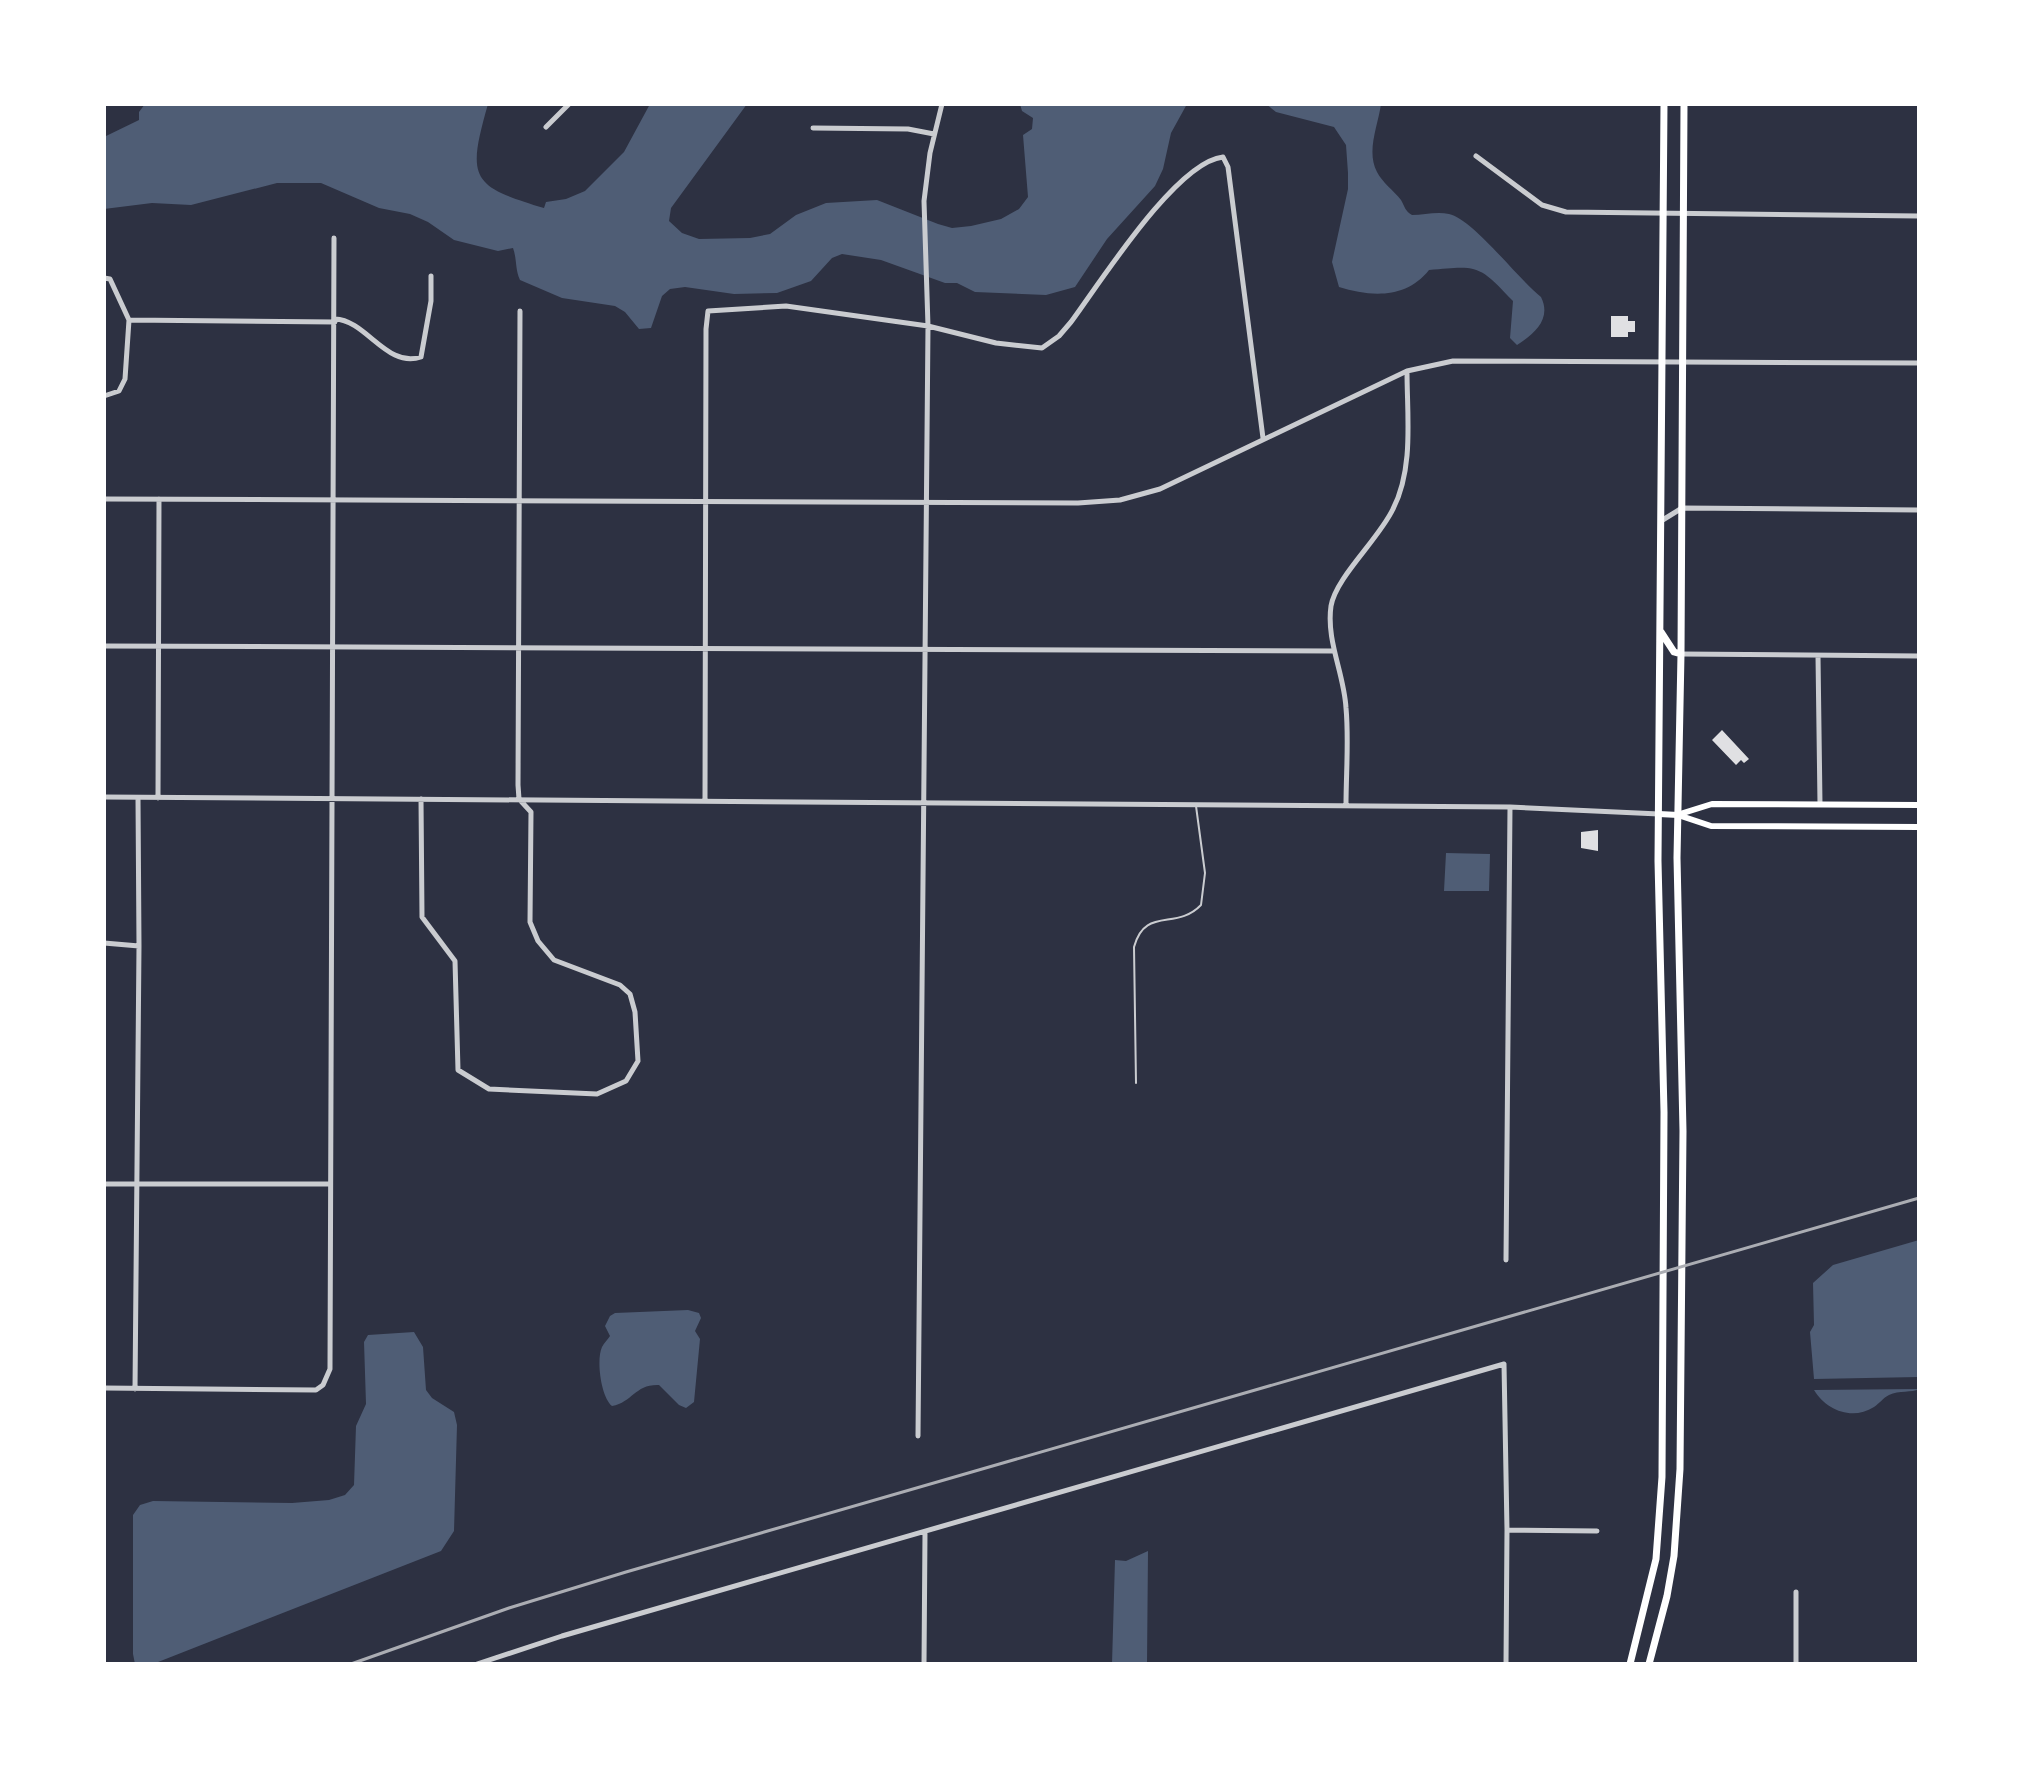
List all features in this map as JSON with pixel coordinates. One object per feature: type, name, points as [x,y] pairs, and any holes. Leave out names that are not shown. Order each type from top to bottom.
[{"type":"main road","points":[[1630,1664],[1650,1592],[1659,1530],[1662,1477],[1659,814],[1664,104]]},
{"type":"main road","points":[[1649,1664],[1667,1596],[1679,1515],[1682,1231],[1678,815],[1684,104]]},
{"type":"main road","points":[[1660,630],[1674,652],[1681,654]]},
{"type":"main road","points":[[1678,815],[1712,804],[1919,805]]},
{"type":"main road","points":[[1659,814],[1678,815],[1711,826],[1919,827]]},
{"type":"street","points":[[546,127],[569,104]]},
{"type":"street","points":[[918,1436],[928,326],[924,201],[942,104]]},
{"type":"street","points":[[813,128],[908,129],[934,134]]},
{"type":"street","points":[[1476,156],[1542,205],[1566,212],[1919,216]]},
{"type":"street","points":[[705,801],[708,311],[786,306],[928,326],[996,343],[1042,348],[1059,336],[1071,322],[1173,187],[1212,158],[1223,157],[1228,167],[1263,438]]},
{"type":"street","points":[[104,1388],[316,1390],[323,1385],[330,1369],[334,238]]},
{"type":"street","points":[[129,320],[347,321],[401,357],[414,359],[421,357],[431,301],[431,276]]},
{"type":"street","points":[[104,396],[119,391],[125,379],[129,320],[107,279]]},
{"type":"street","points":[[421,799],[422,917],[455,961],[458,1070],[489,1089],[597,1094],[626,1081],[638,1061],[630,994],[620,985],[554,960],[538,941],[530,922],[531,812],[519,799],[520,311]]},
{"type":"street","points":[[104,499],[926,503],[1120,500],[1160,489],[1407,371],[1453,361],[1919,363]]},
{"type":"street","points":[[1346,806],[1347,710],[1342,675],[1333,651],[1330,627],[1332,602],[1341,583],[1377,537],[1403,486],[1407,371]]},
{"type":"street","points":[[158,798],[159,499]]},
{"type":"street","points":[[1661,521],[1682,508],[1919,510]]},
{"type":"street","points":[[104,646],[1333,651]]},
{"type":"street","points":[[1681,654],[1919,656]]},
{"type":"street","points":[[1818,656],[1820,804]]},
{"type":"street","points":[[104,797],[1510,807],[1659,814]]},
{"type":"street","points":[[135,1389],[138,797]]},
{"type":"street","points":[[1506,1260],[1510,807]]},
{"type":"street","points":[[104,943],[139,946]]},
{"type":"street","points":[[104,1184],[329,1184]]},
{"type":"street","points":[[477,1664],[562,1636],[1504,1364],[1506,1664]]},
{"type":"street","points":[[1507,1530],[1597,1531]]},
{"type":"street","points":[[924,1664],[925,1533]]},
{"type":"street","points":[[1796,1592],[1796,1664]]},
{"type":"lane","points":[[1136,1083],[1134,947],[1137,936],[1147,925],[1186,917],[1201,905],[1205,873],[1196,805]]},
{"type":"water","points":[[145,104],[488,104],[477,148],[480,176],[501,193],[544,208],[546,202],[566,199],[585,191],[624,152],[650,104],[747,104],[671,208],[669,221],[682,233],[699,239],[750,238],[770,234],[796,215],[826,203],[877,200],[952,228],[1001,219],[1019,209],[1028,197],[1023,135],[1032,129],[1033,118],[1022,111],[1020,104],[1187,104],[1171,133],[1163,169],[1155,186],[1107,239],[1075,287],[1046,295],[975,292],[957,283],[945,283],[881,260],[842,254],[832,258],[811,281],[777,293],[734,294],[685,287],[670,289],[662,296],[651,328],[639,329],[625,312],[615,306],[562,298],[520,280],[513,248],[498,251],[454,240],[410,214],[379,208],[321,183],[277,183],[191,205],[152,203],[104,209],[104,137],[139,120],[139,112]]},
{"type":"water","points":[[1266,104],[1381,104],[1373,147],[1374,164],[1379,176],[1412,215],[1449,214],[1459,218],[1483,238],[1541,297],[1544,312],[1540,325],[1517,345],[1510,338],[1513,301],[1485,274],[1469,268],[1429,270],[1410,286],[1387,293],[1363,293],[1339,287],[1332,262],[1348,189],[1346,145],[1334,127],[1276,112]]},
{"type":"water","points":[[1446,853],[1490,854],[1489,891],[1444,891]]},
{"type":"water","points":[[1919,1240],[1919,1377],[1814,1379],[1810,1332],[1814,1325],[1813,1283],[1833,1265]]},
{"type":"water","points":[[688,1310],[699,1313],[701,1318],[695,1331],[700,1339],[694,1402],[686,1408],[659,1385],[651,1385],[612,1406],[602,1387],[600,1369],[600,1353],[610,1336],[605,1326],[610,1316],[615,1313]]},
{"type":"water","points":[[414,1332],[423,1347],[426,1390],[432,1398],[454,1412],[457,1425],[454,1531],[441,1551],[153,1664],[135,1664],[133,1515],[140,1505],[153,1501],[292,1503],[329,1500],[345,1495],[354,1485],[356,1426],[366,1404],[364,1342],[368,1335]]},
{"type":"water","points":[[1919,1389],[1893,1393],[1874,1407],[1857,1413],[1832,1408],[1814,1390]]},
{"type":"water","points":[[1148,1551],[1147,1664],[1112,1664],[1115,1560],[1126,1561]]},
{"type":"building","points":[[1611,316],[1628,316],[1628,321],[1635,321],[1635,332],[1628,332],[1628,337],[1611,337]]},
{"type":"building","points":[[1722,730],[1749,759],[1744,763],[1741,760],[1736,765],[1712,740]]},
{"type":"building","points":[[1598,830],[1598,851],[1581,848],[1581,832]]},
{"type":"railway","points":[[351,1664],[509,1608],[626,1572],[1919,1198]]}]
